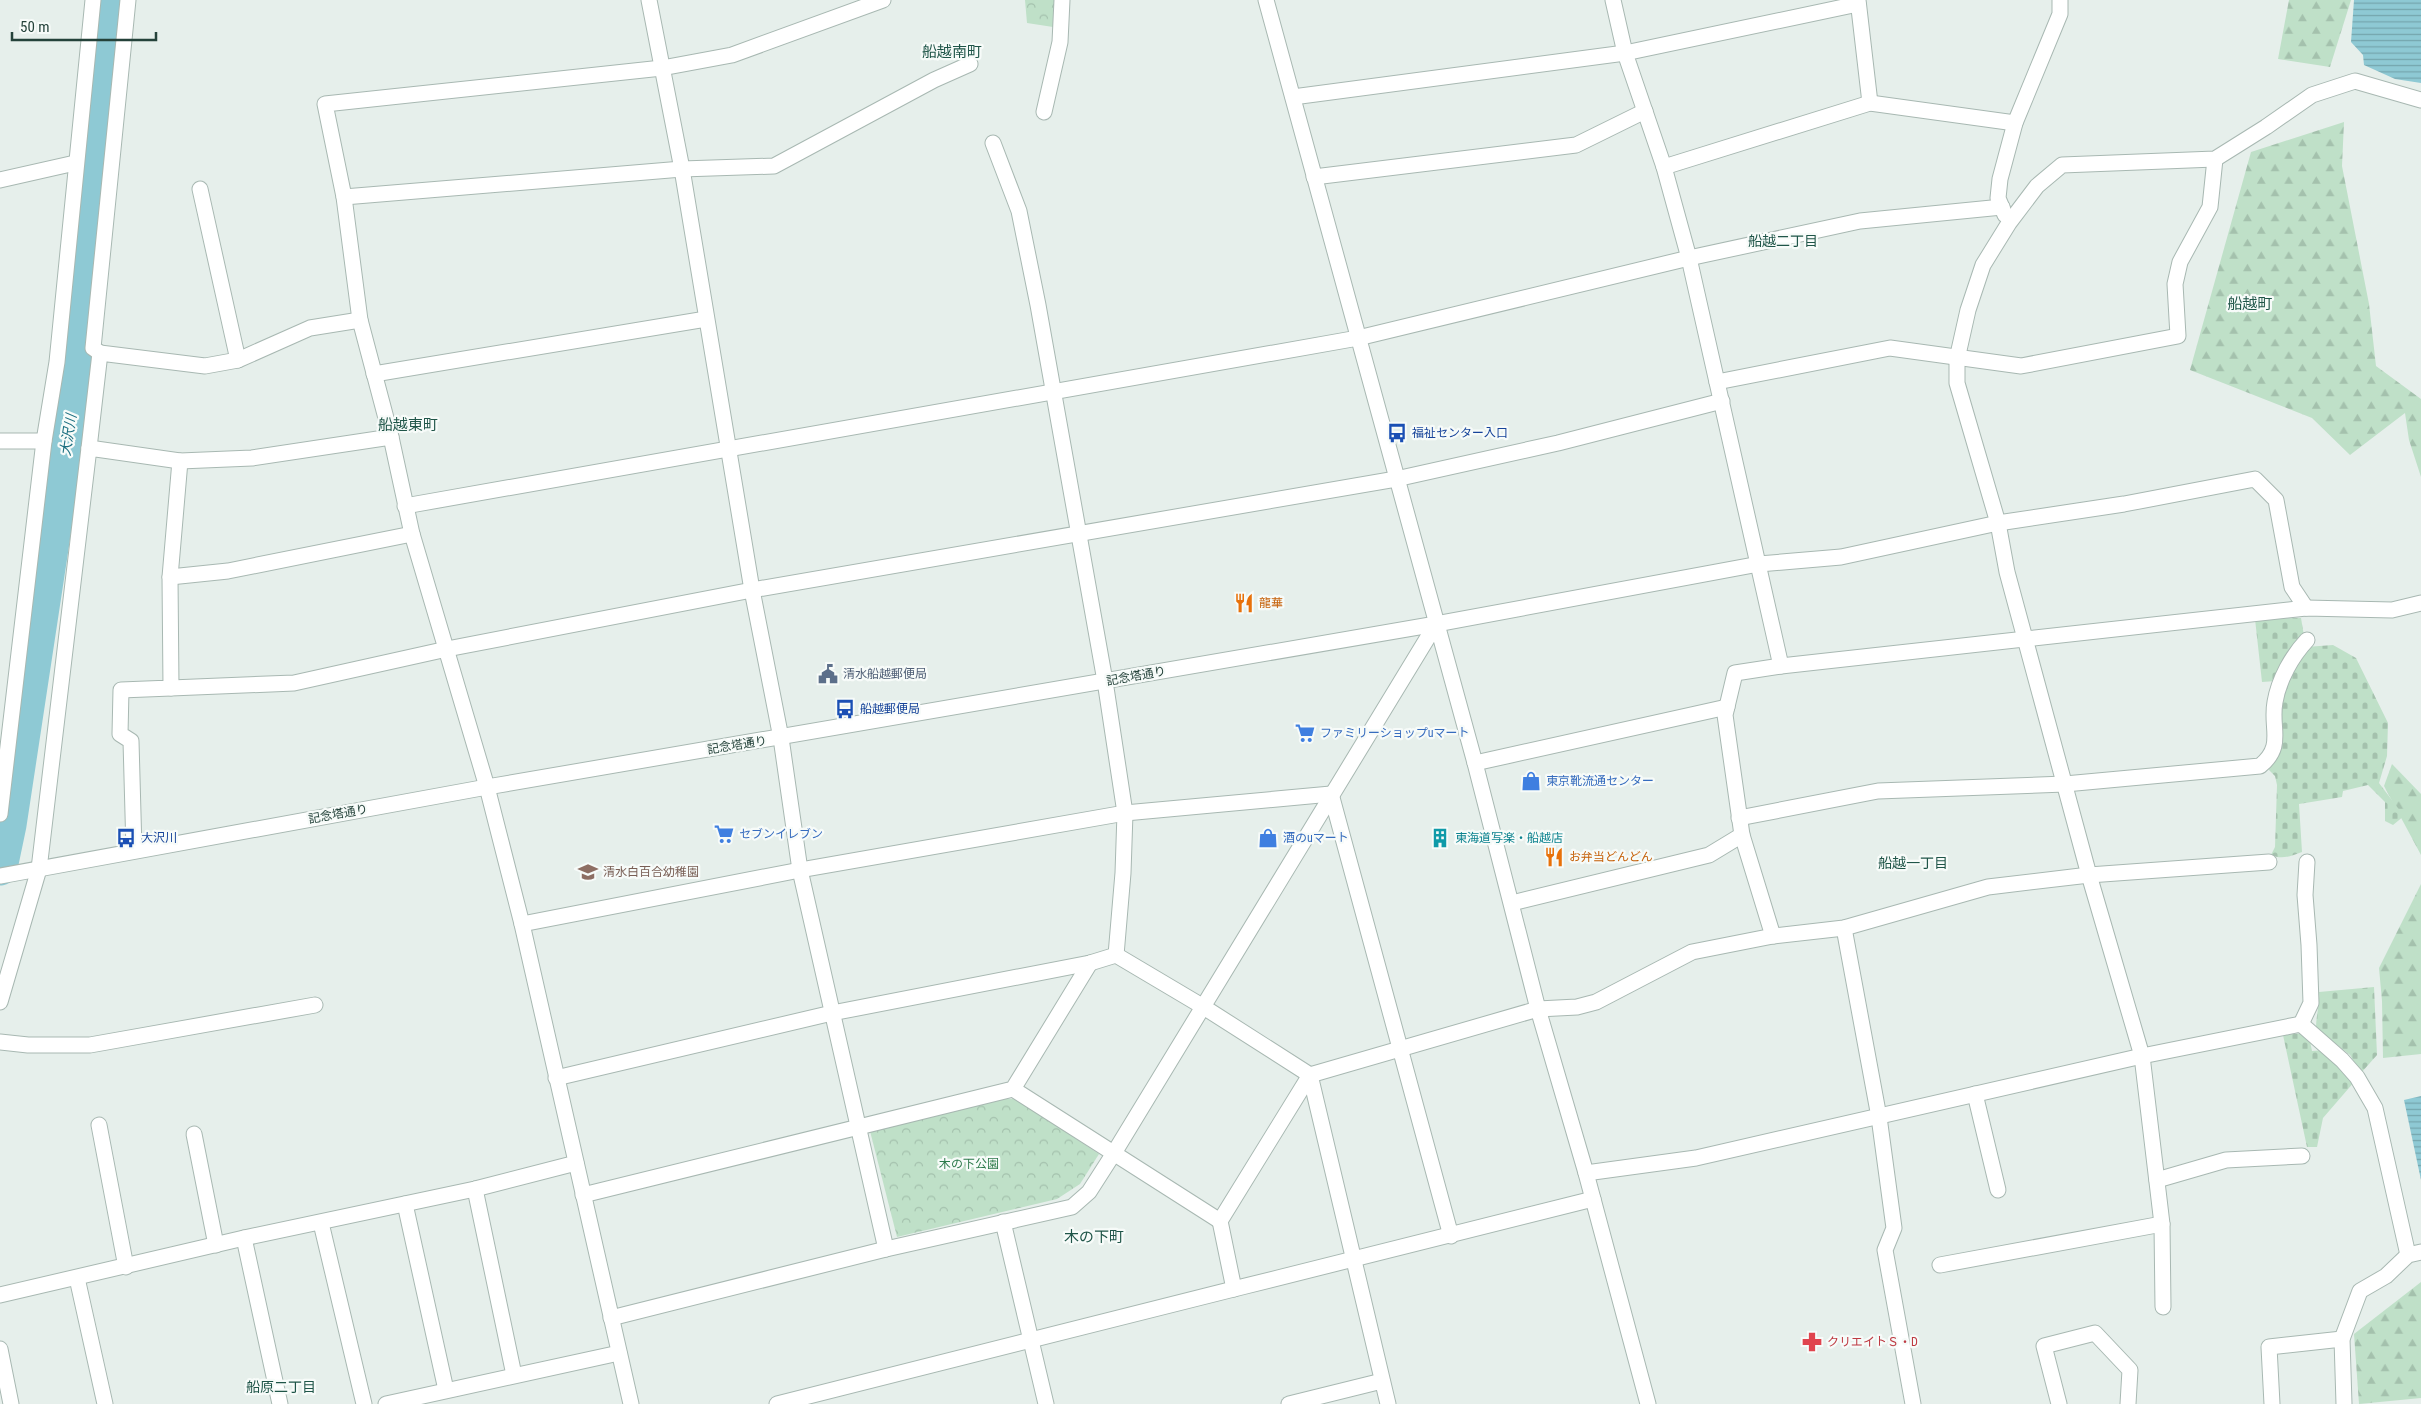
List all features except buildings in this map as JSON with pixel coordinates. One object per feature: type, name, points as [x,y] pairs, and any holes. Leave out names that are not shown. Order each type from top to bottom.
[{"type":"street","points":[[0,814],[44,440],[57,362],[75,163],[93,0]]},
{"type":"street","points":[[128,0],[93,348],[100,354],[205,366],[238,360],[310,328],[360,320]]},
{"type":"street","points":[[649,0],[682,169],[752,590],[781,738],[800,870],[886,1249]]},
{"type":"street","points":[[631,1404],[522,924],[487,787],[412,534],[391,437],[360,320],[344,197],[325,104],[662,68],[732,55],[883,0]]},
{"type":"street","points":[[1044,112],[1060,42],[1062,0]]},
{"type":"street","points":[[1266,0],[1475,763],[1538,1009],[1586,1173],[1648,1404]]},
{"type":"street","points":[[1614,0],[1625,53],[1664,166],[1689,258],[1759,564],[1780,666]]},
{"type":"street","points":[[2009,223],[1998,198],[2000,179],[2015,123],[2060,14],[2060,0]]},
{"type":"street","points":[[1293,97],[1625,53],[1858,2],[1870,103]]},
{"type":"street","points":[[344,197],[682,169],[774,166],[934,80],[970,64]]},
{"type":"street","points":[[2162,1307],[2162,1224],[2142,1056],[2089,875],[2008,572],[1998,523],[1957,383],[1957,359],[1968,310],[1984,265],[2009,223],[2037,186],[2062,165],[2215,159],[2312,95],[2355,81],[2421,100]]},
{"type":"street","points":[[1664,166],[1870,103],[2015,123]]},
{"type":"street","points":[[1314,177],[1576,145],[1645,111]]},
{"type":"street","points":[[993,143],[1019,211],[1055,393],[1105,681],[1125,814],[1123,873],[1116,955]]},
{"type":"street","points":[[1718,382],[1890,348],[1957,359],[2021,366],[2178,336],[2175,284],[2180,262],[2210,207],[2215,159]]},
{"type":"street","points":[[0,180],[75,163]]},
{"type":"street","points":[[200,188],[238,360]]},
{"type":"street","points":[[405,506],[1055,393],[1358,338],[1689,258],[1860,221],[2002,207]]},
{"type":"street","points":[[374,374],[706,319]]},
{"type":"street","points":[[0,1002],[38,869],[100,354]]},
{"type":"street","points":[[134,850],[131,741],[120,734],[121,690],[294,683],[447,649],[752,590],[1396,479],[1558,443],[1722,401]]},
{"type":"street","points":[[89,448],[180,461],[252,458],[391,437]]},
{"type":"street","points":[[0,441],[44,440]]},
{"type":"street","points":[[172,688],[170,577],[180,461]]},
{"type":"street","name":"記念塔通り","points":[[0,876],[487,787],[1436,624],[1759,564],[1841,557],[1998,523],[2124,504],[2256,479],[2276,500],[2292,587],[2306,608]]},
{"type":"street","points":[[170,577],[228,570],[412,534]]},
{"type":"street","points":[[1773,936],[1742,835],[1739,818],[1725,715],[1735,673],[1780,666],[2306,608],[2392,610],[2421,603]]},
{"type":"street","points":[[611,1318],[886,1249],[1072,1207],[1089,1192],[1114,1153],[1436,624]]},
{"type":"street","points":[[1739,818],[1878,791],[2065,784],[2260,766],[2270,758],[2275,747],[2275,704],[2278,691],[2295,652],[2307,640]]},
{"type":"street","points":[[1475,763],[1727,707]]},
{"type":"street","points":[[522,924],[800,870],[1125,814],[1331,794]]},
{"type":"street","points":[[1331,794],[1451,1236]]},
{"type":"street","points":[[1512,903],[1709,855],[1742,835]]},
{"type":"street","points":[[1234,1289],[1220,1221],[1310,1075],[1538,1009],[1577,1007],[1596,1002],[1692,952],[1773,936],[1844,928],[1988,887],[2089,875],[2269,862]]},
{"type":"street","points":[[2301,1024],[2311,1003],[2310,945],[2304,895],[2307,862]]},
{"type":"street","points":[[1844,928],[1879,1116],[1894,1228],[1885,1250],[1913,1404]]},
{"type":"street","points":[[556,1078],[832,1013],[1090,963],[1116,955],[1202,1006],[1310,1075],[1388,1404]]},
{"type":"street","points":[[583,1195],[1013,1089],[1090,963]]},
{"type":"street","points":[[0,1042],[28,1045],[90,1045],[315,1005]]},
{"type":"street","points":[[1586,1173],[1696,1158],[2142,1056],[2301,1024]]},
{"type":"street","points":[[2301,1024],[2342,1060],[2357,1077],[2375,1108],[2415,1253],[2386,1276],[2360,1291],[2342,1339],[2344,1404]]},
{"type":"street","points":[[1013,1089],[1220,1221]]},
{"type":"street","points":[[1975,1094],[1998,1190]]},
{"type":"street","points":[[99,1125],[126,1266]]},
{"type":"street","points":[[194,1134],[216,1245]]},
{"type":"street","points":[[2157,1180],[2226,1160],[2302,1156]]},
{"type":"street","points":[[0,1295],[244,1238],[322,1223],[475,1189],[576,1163]]},
{"type":"street","points":[[475,1189],[514,1375]]},
{"type":"street","points":[[777,1404],[1030,1338],[1353,1261],[1593,1200]]},
{"type":"street","points":[[405,1204],[446,1390]]},
{"type":"street","points":[[1003,1222],[1046,1404]]},
{"type":"street","points":[[322,1223],[364,1404]]},
{"type":"street","points":[[1940,1265],[2162,1224]]},
{"type":"street","points":[[244,1238],[280,1404]]},
{"type":"street","points":[[77,1278],[106,1404]]},
{"type":"street","points":[[2059,1404],[2044,1346],[2095,1334],[2130,1370],[2128,1404]]},
{"type":"street","points":[[2272,1404],[2269,1347],[2342,1339]]},
{"type":"street","points":[[0,1349],[11,1404]]},
{"type":"street","points":[[386,1404],[620,1353]]},
{"type":"street","points":[[1290,1404],[1382,1381]]},
{"type":"green space","points":[[1025,0],[1055,0],[1053,27],[1027,23]]},
{"type":"green space","points":[[2289,0],[2351,0],[2330,67],[2278,59]]},
{"type":"green space","points":[[2344,122],[2342,166],[2369,304],[2376,366],[2421,399],[2421,477],[2409,440],[2405,413],[2350,455],[2312,418],[2190,370],[2251,152]]},
{"type":"green space","points":[[2301,618],[2304,636],[2276,681],[2262,682],[2255,619]]},
{"type":"green space","points":[[2333,645],[2356,658],[2388,723],[2387,756],[2379,783],[2404,816],[2393,825],[2385,821],[2385,802],[2368,785],[2343,791],[2342,797],[2299,804],[2302,852],[2286,857],[2271,855],[2275,847],[2277,785],[2275,776],[2269,770],[2278,701],[2306,647]]},
{"type":"green space","points":[[2392,764],[2421,794],[2421,855],[2384,786]]},
{"type":"green space","points":[[2421,884],[2421,1054],[2383,1058],[2382,1001],[2379,968]]},
{"type":"green space","points":[[2374,987],[2377,1055],[2361,1073],[2350,1055],[2316,1028],[2319,992]]},
{"type":"green space","points":[[2305,1033],[2309,1036],[2312,1051],[2325,1050],[2355,1081],[2323,1118],[2317,1147],[2307,1147],[2283,1035]]},
{"type":"green space","name":"木の下公園","points":[[1002,1099],[1013,1099],[1022,1103],[1099,1154],[1080,1184],[1057,1199],[897,1237],[870,1131]]},
{"type":"green space","points":[[2421,1282],[2421,1398],[2359,1404],[2354,1334]]},
{"type":"water","points":[[2354,0],[2421,0],[2421,83],[2395,79],[2364,65],[2363,55],[2351,42]]},
{"type":"water","points":[[2421,1096],[2421,1180],[2404,1100]]},
{"type":"waterway","name":"大沢川","points":[[0,868],[9,825],[83,337],[113,0]]},
{"type":"place","name":"福祉センター入口","points":[[1397,433]]},
{"type":"place","name":"龍華","points":[[1244,603]]},
{"type":"place","name":"清水船越郵便局","points":[[828,674]]},
{"type":"place","name":"船越郵便局","points":[[845,709]]},
{"type":"place","name":"ファミリーショップuマート","points":[[1305,733]]},
{"type":"place","name":"東京靴流通センター","points":[[1531,781]]},
{"type":"place","name":"セブンイレブン","points":[[724,834]]},
{"type":"place","name":"大沢川","points":[[126,838]]},
{"type":"place","name":"酒のuマート","points":[[1268,838]]},
{"type":"place","name":"東海道写楽・船越店","points":[[1440,838]]},
{"type":"place","name":"お弁当どんどん","points":[[1554,857]]},
{"type":"place","name":"清水白百合幼稚園","points":[[588,872]]},
{"type":"place","name":"クリエイトＳ・D","points":[[1812,1342]]},
{"type":"district","name":"船越南町","points":[[952,52]]},
{"type":"district","name":"船越二丁目","points":[[1783,241]]},
{"type":"district","name":"船越町","points":[[2250,304]]},
{"type":"district","name":"船越東町","points":[[408,425]]},
{"type":"district","name":"船越一丁目","points":[[1913,863]]},
{"type":"district","name":"木の下町","points":[[1094,1237]]},
{"type":"district","name":"船原二丁目","points":[[281,1387]]}]
